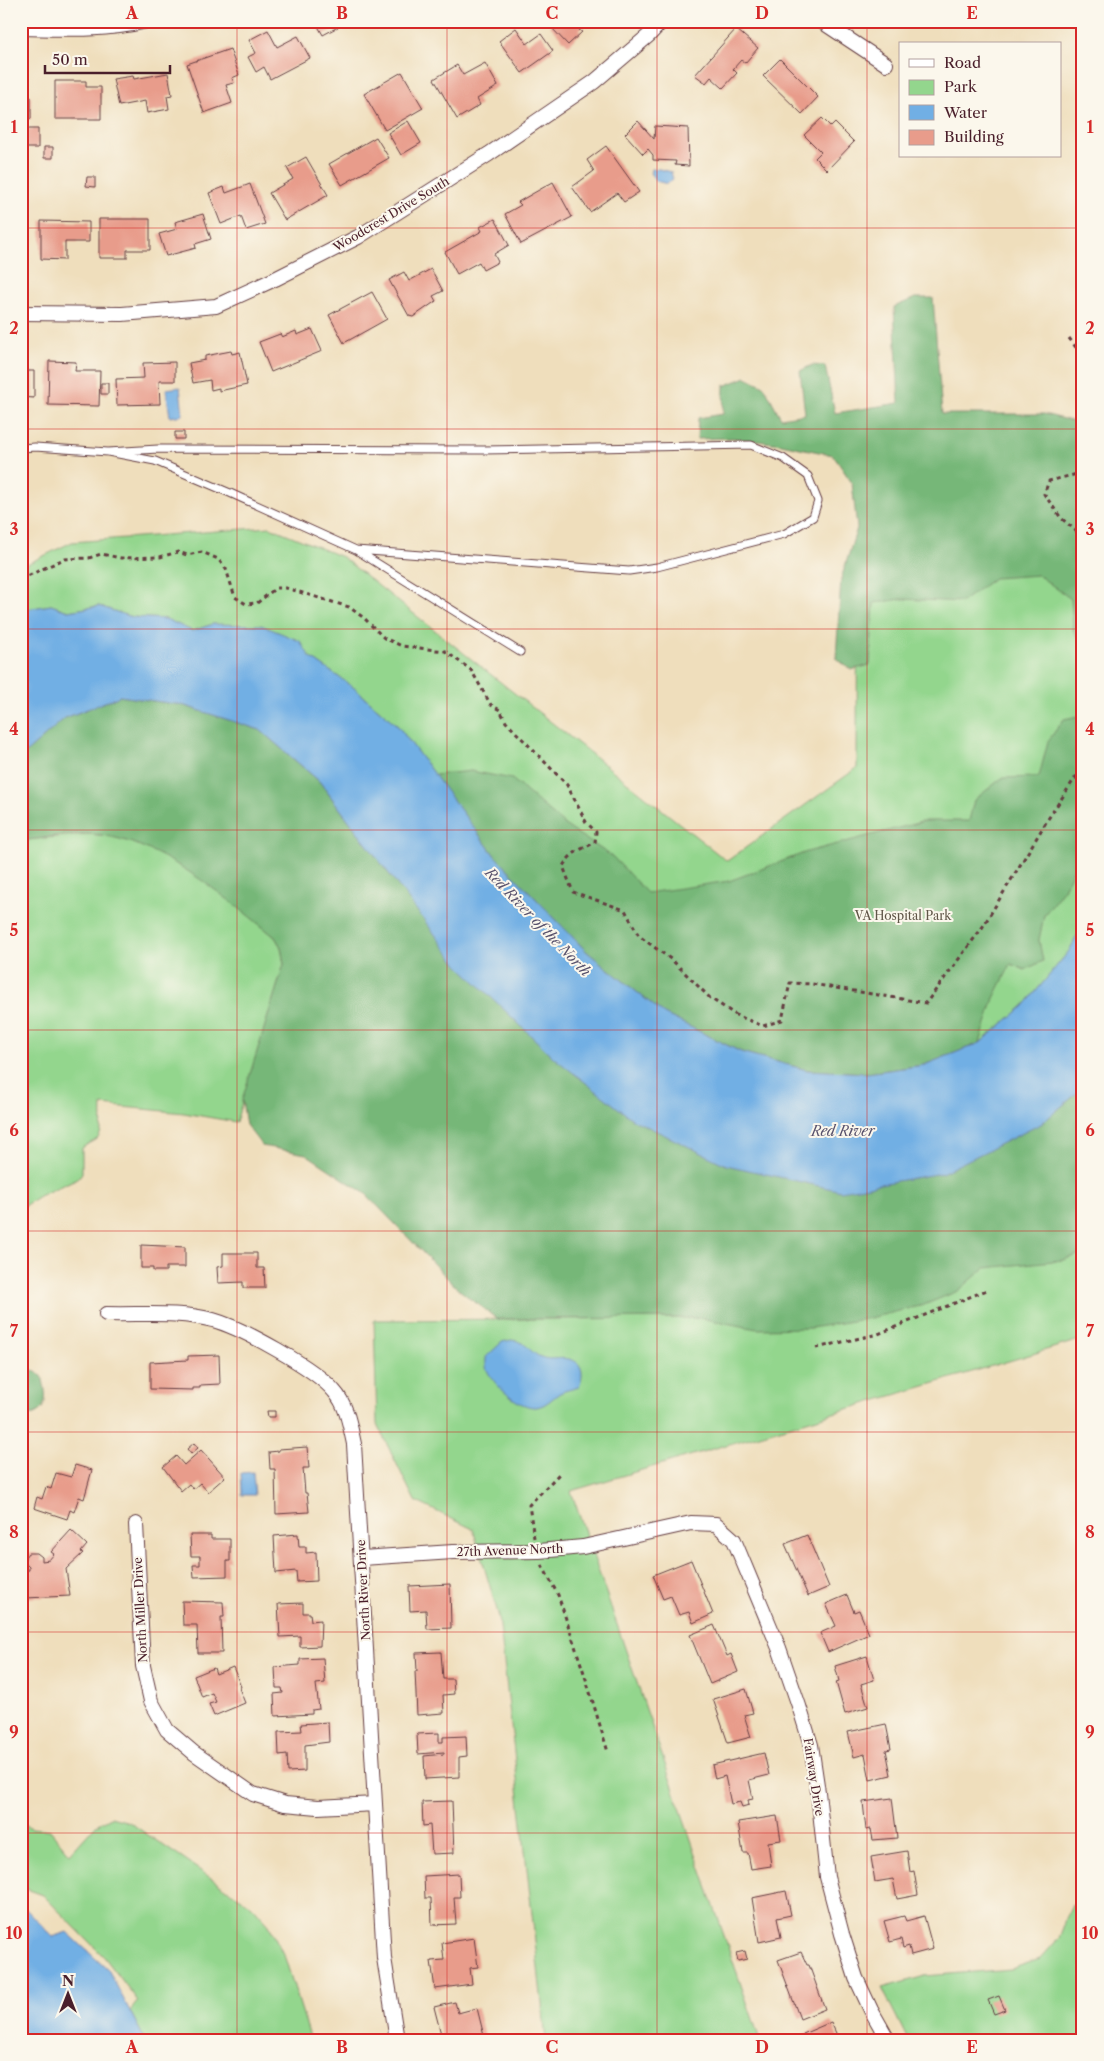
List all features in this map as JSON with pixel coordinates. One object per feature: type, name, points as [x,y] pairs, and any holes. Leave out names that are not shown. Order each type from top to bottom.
[{"type":"street","points":[[21,28],[86,29],[127,26],[148,21]]},
{"type":"street","name":"Woodcrest Drive South","points":[[21,313],[122,314],[216,306],[358,237],[489,154],[594,82],[648,36],[662,21]]},
{"type":"street","points":[[821,21],[886,64]]},
{"type":"street","name":"North River Drive","points":[[106,1314],[175,1315],[212,1320],[242,1332],[314,1372],[335,1391],[348,1417],[354,1444],[362,1558],[384,1958],[397,2040]]},
{"type":"street","name":"27th Avenue North","points":[[362,1558],[453,1552],[537,1551],[583,1546],[691,1523],[716,1524]]},
{"type":"street","name":"North Miller Drive","points":[[136,1524],[143,1666],[151,1701],[167,1730],[194,1753],[253,1794],[285,1804],[318,1807],[375,1804]]},
{"type":"street","name":"Fairway Drive","points":[[716,1524],[734,1540],[779,1648],[799,1706],[811,1745],[827,1877],[842,1934],[856,1978],[870,2010],[888,2040]]},
{"type":"lane","points":[[108,452],[158,449],[483,450],[751,445],[783,458],[808,476],[818,501],[813,517],[784,534],[658,567],[629,571],[356,550]]},
{"type":"lane","points":[[21,448],[35,447],[108,452],[155,461],[356,550],[520,652]]},
{"type":"path","points":[[1069,338],[1083,357]]},
{"type":"path","points":[[1083,475],[1077,474],[1049,481],[1044,494],[1061,518],[1083,537]]},
{"type":"path","points":[[21,579],[64,559],[89,558],[101,554],[121,558],[160,557],[178,552],[187,555],[202,552],[218,559],[226,568],[235,596],[246,604],[256,603],[276,588],[286,588],[349,607],[364,618],[384,638],[402,646],[445,652],[471,670],[491,705],[500,710],[506,722],[567,785],[586,822],[596,832],[595,843],[579,849],[569,856],[563,866],[573,892],[625,910],[639,936],[672,960],[710,998],[736,1015],[763,1026],[782,1020],[790,983],[812,984],[926,1003],[982,928],[1048,819],[1083,766]]},
{"type":"path","points":[[816,1348],[878,1334],[988,1290]]},
{"type":"path","points":[[559,1474],[528,1505],[531,1526],[539,1560],[558,1595],[608,1752]]},
{"type":"green space","points":[[915,298],[933,298],[942,414],[1044,414],[1083,424],[1083,647],[1073,630],[1071,599],[1038,575],[994,578],[962,602],[902,599],[874,603],[870,665],[851,670],[836,658],[841,579],[857,528],[852,483],[833,455],[781,444],[733,438],[697,439],[698,418],[723,414],[724,386],[746,377],[764,386],[781,418],[805,414],[800,371],[812,365],[825,366],[835,413],[899,403],[894,307]]},
{"type":"green space","name":"VA Hospital Park","points":[[858,436],[1083,443],[1083,925],[1069,951],[1024,1006],[980,1043],[495,856],[398,726],[353,687],[310,657],[299,641],[213,624],[192,631],[166,619],[132,617],[99,606],[68,611],[51,605],[21,610],[21,567],[72,542],[270,527],[342,557],[727,861],[857,768]]},
{"type":"green space","points":[[120,696],[182,705],[260,730],[319,781],[391,876],[553,1057],[1041,1124],[1083,1088],[1083,1253],[1063,1260],[985,1268],[958,1291],[924,1305],[870,1318],[811,1328],[757,1329],[700,1318],[497,1319],[458,1289],[366,1194],[306,1154],[262,1146],[246,1125],[242,1100],[284,964],[281,947],[275,937],[212,887],[188,871],[138,845],[113,837],[88,834],[27,840],[21,831],[21,757],[65,718]]},
{"type":"green space","points":[[1083,715],[1083,850],[1064,889],[1044,915],[1039,940],[1043,961],[1025,970],[1011,964],[994,998],[980,1043],[924,1065],[867,1073],[807,1070],[741,1052],[664,1014],[586,951],[495,856],[434,775],[471,771],[512,779],[566,826],[613,857],[647,893],[729,881],[807,852],[925,821],[969,821],[974,800],[1002,778],[1039,777],[1048,741],[1064,719]]},
{"type":"green space","points":[[87,834],[114,837],[135,844],[157,853],[199,878],[275,937],[281,947],[284,964],[236,1122],[184,1113],[102,1105],[99,1137],[82,1148],[82,1173],[78,1178],[39,1196],[21,1208],[21,844],[27,840]]},
{"type":"green space","points":[[1083,1196],[1083,1339],[571,1491],[760,2040],[546,2040],[499,1617],[473,1529],[415,1501],[377,1424],[374,1320],[700,1318]]},
{"type":"green space","points":[[31,1369],[42,1376],[45,1392],[44,1404],[37,1413],[21,1417],[21,1370]]},
{"type":"green space","points":[[111,1817],[129,1822],[252,1906],[269,1925],[285,1958],[311,2040],[145,2040],[130,2011],[138,2001],[105,1958],[43,1895],[21,1887],[21,1823],[32,1828],[50,1830],[70,1854],[96,1825]]},
{"type":"green space","points":[[1083,1901],[1083,2040],[908,2040],[882,1988],[925,1976],[1011,1969],[1040,1959],[1059,1938],[1072,1904]]},
{"type":"water","points":[[652,169],[671,172],[673,179],[667,184],[656,181],[650,173]]},
{"type":"water","points":[[180,387],[183,415],[170,417],[166,389]]},
{"type":"water","name":"Red River","points":[[51,605],[68,611],[99,606],[132,617],[166,619],[192,631],[213,624],[261,625],[300,641],[310,657],[353,687],[398,726],[495,856],[586,951],[664,1014],[741,1052],[807,1070],[867,1073],[924,1065],[980,1043],[1024,1006],[1069,951],[1083,925],[1083,1088],[1041,1124],[942,1173],[841,1191],[726,1165],[632,1119],[553,1057],[458,965],[319,781],[260,730],[182,705],[120,696],[65,718],[21,757],[21,610]]},
{"type":"water","points":[[511,1340],[525,1345],[541,1357],[569,1359],[578,1363],[582,1374],[579,1387],[560,1393],[547,1403],[537,1407],[530,1407],[509,1396],[491,1378],[486,1368],[486,1357],[502,1342]]},
{"type":"water","points":[[253,1472],[255,1495],[242,1495],[241,1473]]},
{"type":"water","points":[[21,1904],[53,1937],[67,1932],[109,1971],[145,2040],[21,2040]]},
{"type":"building","points":[[315,21],[349,21],[323,35]]},
{"type":"building","points":[[555,21],[589,21],[579,30],[582,32],[568,45],[550,26]]},
{"type":"building","points":[[516,28],[527,44],[541,34],[553,51],[522,73],[499,41]]},
{"type":"building","points":[[736,29],[758,48],[745,63],[741,60],[733,69],[737,73],[723,88],[711,77],[706,83],[695,75]]},
{"type":"building","points":[[268,30],[277,47],[298,36],[310,58],[270,79],[264,67],[256,72],[248,57],[256,53],[249,40]]},
{"type":"building","points":[[230,49],[239,75],[232,78],[234,83],[226,85],[232,103],[204,113],[187,64]]},
{"type":"building","points":[[780,59],[818,97],[802,114],[763,76]]},
{"type":"building","points":[[485,63],[498,86],[477,99],[480,105],[457,119],[434,79],[457,65],[463,75]]},
{"type":"building","points":[[402,72],[423,108],[385,130],[364,94]]},
{"type":"building","points":[[168,73],[172,95],[167,96],[169,109],[147,113],[145,101],[119,106],[113,79],[133,76],[134,79]]},
{"type":"building","points":[[55,81],[86,81],[86,87],[101,87],[101,119],[55,119]]},
{"type":"building","points":[[21,97],[31,97],[31,119],[21,119]]},
{"type":"building","points":[[822,118],[831,127],[835,123],[854,142],[827,170],[815,158],[821,152],[804,135]]},
{"type":"building","points":[[408,121],[421,143],[401,155],[388,133]]},
{"type":"building","points":[[638,121],[654,139],[655,126],[688,128],[689,166],[675,165],[676,161],[653,160],[653,155],[648,149],[643,154],[625,134]]},
{"type":"building","points":[[21,129],[38,129],[38,148],[21,148]]},
{"type":"building","points":[[376,137],[389,158],[342,185],[329,164]]},
{"type":"building","points":[[606,146],[639,192],[624,202],[617,193],[590,212],[572,187],[594,171],[587,160]]},
{"type":"building","points":[[44,147],[53,147],[53,158],[44,158]]},
{"type":"building","points":[[306,157],[328,195],[285,220],[269,193],[293,179],[287,168]]},
{"type":"building","points":[[87,177],[95,177],[95,187],[86,186]]},
{"type":"building","points":[[553,182],[572,217],[521,244],[505,214],[521,205],[518,202]]},
{"type":"building","points":[[250,184],[265,224],[246,230],[241,216],[221,224],[209,193],[224,187],[226,193]]},
{"type":"building","points":[[203,214],[211,239],[195,244],[196,248],[166,256],[159,234],[177,229],[175,222]]},
{"type":"building","points":[[99,219],[150,219],[150,250],[127,250],[127,258],[99,258]]},
{"type":"building","points":[[495,219],[509,245],[494,254],[498,262],[483,270],[479,262],[457,274],[445,252],[482,231],[480,227]]},
{"type":"building","points":[[41,221],[89,222],[89,242],[65,242],[65,260],[41,259]]},
{"type":"building","points":[[431,269],[443,291],[433,296],[436,301],[413,317],[409,316],[389,280],[404,272],[409,281]]},
{"type":"building","points":[[372,292],[387,319],[344,343],[329,315]]},
{"type":"building","points":[[312,329],[322,351],[271,372],[259,342],[280,334],[282,337],[296,331],[297,335]]},
{"type":"building","points":[[231,351],[232,354],[240,352],[247,385],[219,391],[219,388],[211,390],[210,380],[193,383],[189,363],[205,360],[205,356]]},
{"type":"building","points":[[49,361],[76,362],[75,371],[100,371],[99,406],[48,405]]},
{"type":"building","points":[[175,362],[175,381],[159,381],[160,404],[117,405],[116,379],[144,378],[143,363]]},
{"type":"building","points":[[21,371],[34,371],[34,398],[21,397]]},
{"type":"building","points":[[101,383],[108,383],[108,394],[101,394]]},
{"type":"building","points":[[175,432],[184,432],[184,439],[175,439]]},
{"type":"building","points":[[141,1245],[185,1247],[185,1267],[166,1267],[166,1271],[153,1271],[153,1268],[141,1268]]},
{"type":"building","points":[[223,1253],[257,1253],[257,1268],[264,1268],[265,1288],[243,1288],[243,1282],[218,1283],[217,1267],[223,1266]]},
{"type":"building","points":[[219,1355],[220,1384],[200,1385],[200,1388],[193,1388],[193,1390],[150,1389],[150,1362],[188,1360],[188,1356]]},
{"type":"building","points":[[267,1411],[275,1411],[275,1417],[268,1417]]},
{"type":"building","points":[[194,1443],[198,1448],[191,1454],[187,1449]]},
{"type":"building","points":[[307,1447],[309,1468],[303,1468],[309,1512],[276,1514],[275,1469],[270,1469],[269,1452],[279,1451],[279,1449]]},
{"type":"building","points":[[201,1450],[225,1477],[208,1492],[200,1483],[193,1489],[189,1484],[181,1491],[163,1467],[176,1456],[184,1465]]},
{"type":"building","points":[[75,1465],[92,1470],[84,1499],[79,1497],[74,1512],[70,1510],[67,1519],[34,1508],[37,1497],[42,1499],[46,1487],[51,1489],[56,1473],[71,1477]]},
{"type":"building","points":[[71,1530],[87,1545],[81,1552],[83,1553],[66,1569],[70,1596],[25,1598],[24,1571],[29,1570],[29,1567],[25,1563],[25,1557],[28,1553],[37,1553],[42,1557],[42,1561],[49,1560],[54,1554],[51,1552]]},
{"type":"building","points":[[298,1534],[299,1547],[306,1547],[306,1553],[316,1552],[317,1581],[297,1582],[296,1571],[276,1573],[274,1536]]},
{"type":"building","points":[[190,1535],[211,1535],[211,1539],[230,1539],[230,1561],[227,1561],[227,1576],[194,1577],[193,1565],[200,1565],[200,1556],[191,1556]]},
{"type":"building","points":[[807,1535],[829,1587],[808,1596],[785,1544]]},
{"type":"building","points":[[691,1560],[713,1614],[693,1623],[689,1612],[679,1615],[671,1596],[663,1599],[653,1575]]},
{"type":"building","points":[[450,1584],[451,1628],[427,1629],[426,1610],[410,1611],[409,1586]]},
{"type":"building","points":[[847,1595],[854,1612],[859,1610],[869,1634],[828,1652],[820,1633],[836,1626],[826,1604]]},
{"type":"building","points":[[182,1601],[223,1602],[224,1617],[221,1617],[222,1653],[198,1653],[197,1625],[183,1625]]},
{"type":"building","points":[[303,1603],[303,1613],[310,1613],[311,1621],[321,1620],[320,1646],[300,1647],[300,1636],[280,1637],[278,1604]]},
{"type":"building","points":[[714,1625],[727,1656],[731,1654],[738,1672],[710,1684],[690,1635]]},
{"type":"building","points":[[441,1652],[443,1679],[453,1679],[454,1694],[443,1695],[444,1713],[417,1715],[416,1653]]},
{"type":"building","points":[[867,1656],[874,1680],[861,1684],[868,1707],[845,1714],[836,1682],[839,1681],[835,1666]]},
{"type":"building","points":[[323,1658],[325,1683],[316,1684],[319,1709],[312,1710],[312,1714],[275,1716],[274,1694],[283,1693],[282,1688],[276,1688],[275,1667],[300,1665],[300,1659]]},
{"type":"building","points":[[233,1667],[245,1703],[214,1716],[209,1704],[216,1702],[212,1693],[202,1697],[194,1676],[214,1668],[216,1674]]},
{"type":"building","points":[[746,1689],[753,1713],[744,1715],[751,1737],[728,1743],[713,1699]]},
{"type":"building","points":[[328,1722],[329,1742],[305,1745],[305,1771],[288,1772],[287,1754],[279,1755],[278,1732],[302,1731],[301,1724]]},
{"type":"building","points":[[886,1724],[891,1749],[886,1750],[891,1775],[870,1780],[865,1754],[854,1757],[848,1732]]},
{"type":"building","points":[[439,1733],[439,1742],[443,1742],[443,1737],[466,1736],[467,1756],[459,1757],[459,1777],[425,1779],[424,1756],[444,1754],[444,1752],[418,1754],[417,1734]]},
{"type":"building","points":[[764,1753],[769,1775],[749,1780],[753,1799],[748,1800],[749,1805],[742,1807],[740,1802],[731,1804],[725,1776],[715,1779],[712,1765]]},
{"type":"building","points":[[892,1798],[897,1838],[873,1840],[871,1829],[866,1830],[863,1802]]},
{"type":"building","points":[[452,1801],[454,1853],[432,1854],[430,1825],[423,1826],[422,1802]]},
{"type":"building","points":[[777,1816],[781,1840],[768,1842],[771,1866],[751,1869],[748,1853],[743,1853],[738,1822]]},
{"type":"building","points":[[907,1851],[910,1872],[914,1871],[918,1895],[897,1899],[893,1879],[875,1882],[871,1857]]},
{"type":"building","points":[[459,1874],[460,1897],[454,1897],[456,1924],[432,1925],[431,1898],[425,1898],[424,1876]]},
{"type":"building","points":[[786,1891],[791,1915],[777,1918],[781,1937],[759,1942],[752,1898]]},
{"type":"building","points":[[904,1916],[906,1921],[924,1916],[933,1949],[911,1955],[909,1946],[903,1948],[901,1939],[890,1942],[884,1921]]},
{"type":"building","points":[[474,1938],[478,1967],[470,1968],[472,1984],[435,1989],[431,1961],[444,1960],[442,1943]]},
{"type":"building","points":[[745,1951],[747,1959],[738,1961],[736,1953]]},
{"type":"building","points":[[801,1952],[807,1965],[809,1965],[825,2009],[800,2019],[778,1960]]},
{"type":"building","points":[[999,1996],[1005,2010],[994,2014],[988,2000]]},
{"type":"building","points":[[455,2002],[458,2013],[477,2008],[485,2040],[459,2040],[458,2035],[442,2038],[434,2007]]},
{"type":"building","points":[[831,2022],[839,2040],[806,2040],[803,2034]]},
{"type":"water label","name":"Red River of the North","points":[[538,922]]}]
